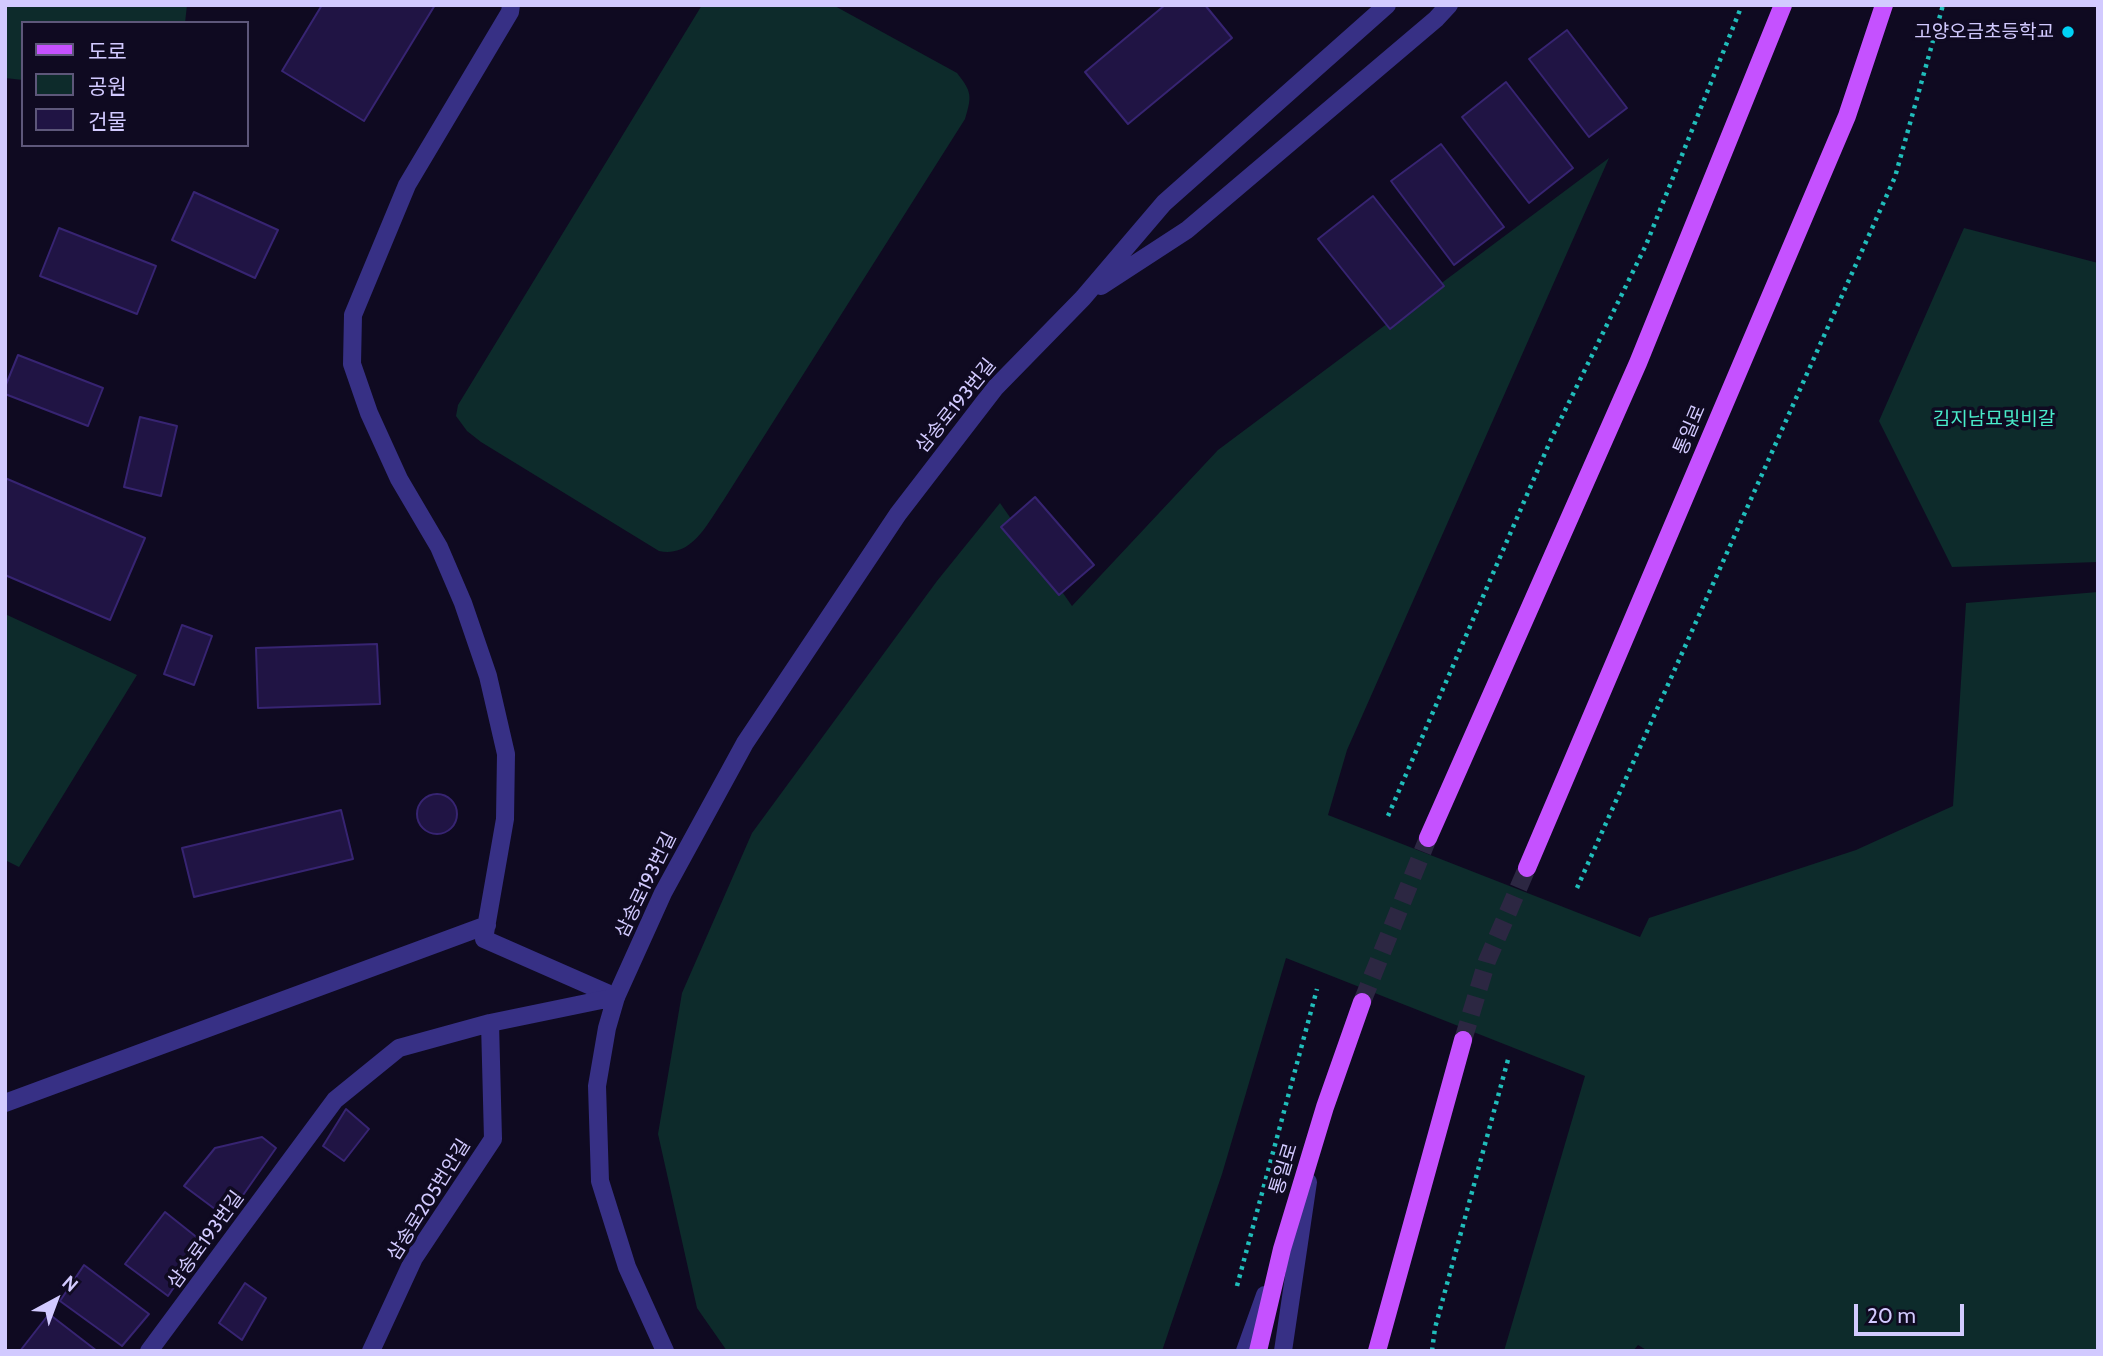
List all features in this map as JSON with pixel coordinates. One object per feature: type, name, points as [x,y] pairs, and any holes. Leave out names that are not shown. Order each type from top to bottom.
[{"type":"main road","points":[[1428,838],[1638,363],[1783,5]]},
{"type":"main road","name":"통일로","points":[[1527,868],[1847,116],[1884,5]]},
{"type":"main road","name":"통일로","points":[[1258,1351],[1282,1249],[1362,1002]]},
{"type":"main road","points":[[1377,1351],[1463,1040]]},
{"type":"street","points":[[511,5],[510,12],[407,185],[353,315],[352,364],[369,413],[399,479],[439,547],[463,603],[488,676],[506,754],[505,820],[484,939],[617,997],[607,1028],[597,1086],[600,1181],[626,1267],[665,1351]]},
{"type":"street","name":"삼송로193번길","points":[[149,1351],[335,1100],[399,1048],[490,1023],[617,997],[663,893],[744,743],[898,514],[995,388],[1083,298],[1164,203],[1387,5]]},
{"type":"street","name":"삼송로193번길","points":[[1083,298],[1187,230],[1436,19],[1449,5]]},
{"type":"street","points":[[5,1103],[486,925]]},
{"type":"street","name":"삼송로205번안길","points":[[371,1351],[414,1258],[493,1139],[490,1023]]},
{"type":"street","points":[[1283,1351],[1314,1144]]},
{"type":"street","points":[[1245,1351],[1282,1249]]},
{"type":"path","points":[[1388,816],[1552,437],[1646,245],[1742,5]]},
{"type":"path","points":[[1577,888],[1895,177],[1943,5]]},
{"type":"path","points":[[1236,1288],[1317,989]]},
{"type":"path","points":[[1432,1351],[1435,1328],[1509,1056]]},
{"type":"green space","points":[[5,5],[187,5],[185,21],[21,21],[21,80],[5,78]]},
{"type":"green space","points":[[702,5],[833,5],[957,73],[966,85],[970,99],[965,119],[711,520],[690,544],[671,552],[659,551],[481,442],[467,431],[456,416],[458,405]]},
{"type":"green space","points":[[1609,158],[1347,750],[1328,815],[1640,937],[1649,918],[1856,850],[1953,806],[1966,603],[2098,592],[2098,1351],[1648,1351],[1638,1345],[1633,1351],[1504,1351],[1585,1076],[1286,958],[1222,1174],[1162,1351],[727,1351],[697,1308],[658,1134],[682,993],[752,833],[937,581],[1000,503],[1072,606],[1218,450]]},
{"type":"green space","name":"김지남묘및비갈","points":[[1964,228],[2098,263],[2098,562],[1952,567],[1879,421]]},
{"type":"green space","points":[[5,614],[137,675],[19,867],[5,860]]},
{"type":"building","points":[[322,5],[435,5],[364,121],[282,71]]},
{"type":"building","points":[[1165,5],[1205,5],[1232,38],[1128,124],[1085,72]]},
{"type":"building","points":[[1567,30],[1627,108],[1589,137],[1529,59]]},
{"type":"building","points":[[1506,82],[1573,168],[1529,203],[1462,117]]},
{"type":"building","points":[[1441,144],[1504,227],[1454,265],[1391,181]]},
{"type":"building","points":[[194,192],[278,230],[255,278],[172,240]]},
{"type":"building","points":[[1373,196],[1444,286],[1390,329],[1318,239]]},
{"type":"building","points":[[59,228],[156,266],[137,314],[40,276]]},
{"type":"building","points":[[18,355],[103,388],[88,426],[5,394],[5,387]]},
{"type":"building","points":[[140,417],[177,426],[161,496],[124,487]]},
{"type":"building","points":[[5,478],[145,538],[110,620],[5,575]]},
{"type":"building","points":[[1035,497],[1094,565],[1059,595],[1001,527]]},
{"type":"building","points":[[182,625],[212,636],[194,685],[164,674]]},
{"type":"building","points":[[377,644],[380,704],[258,708],[256,648]]},
{"type":"building","points":[[437,794],[451,800],[457,814],[451,828],[437,834],[423,828],[417,814],[423,800]]},
{"type":"building","points":[[341,810],[353,859],[194,897],[182,848]]},
{"type":"building","points":[[346,1109],[369,1129],[344,1161],[323,1146]]},
{"type":"building","points":[[262,1137],[276,1148],[227,1218],[184,1186],[215,1148]]},
{"type":"building","points":[[165,1212],[204,1243],[168,1296],[125,1264]]},
{"type":"building","points":[[84,1265],[149,1314],[122,1346],[60,1301]]},
{"type":"building","points":[[245,1283],[266,1298],[242,1340],[219,1323]]},
{"type":"building","points":[[49,1314],[97,1351],[20,1351]]},
{"type":"tunnel","points":[[1362,1002],[1428,838]]},
{"type":"tunnel","points":[[1463,1040],[1487,961],[1527,868]]},
{"type":"place","name":"고양오금초등학교","points":[[2068,32]]}]
